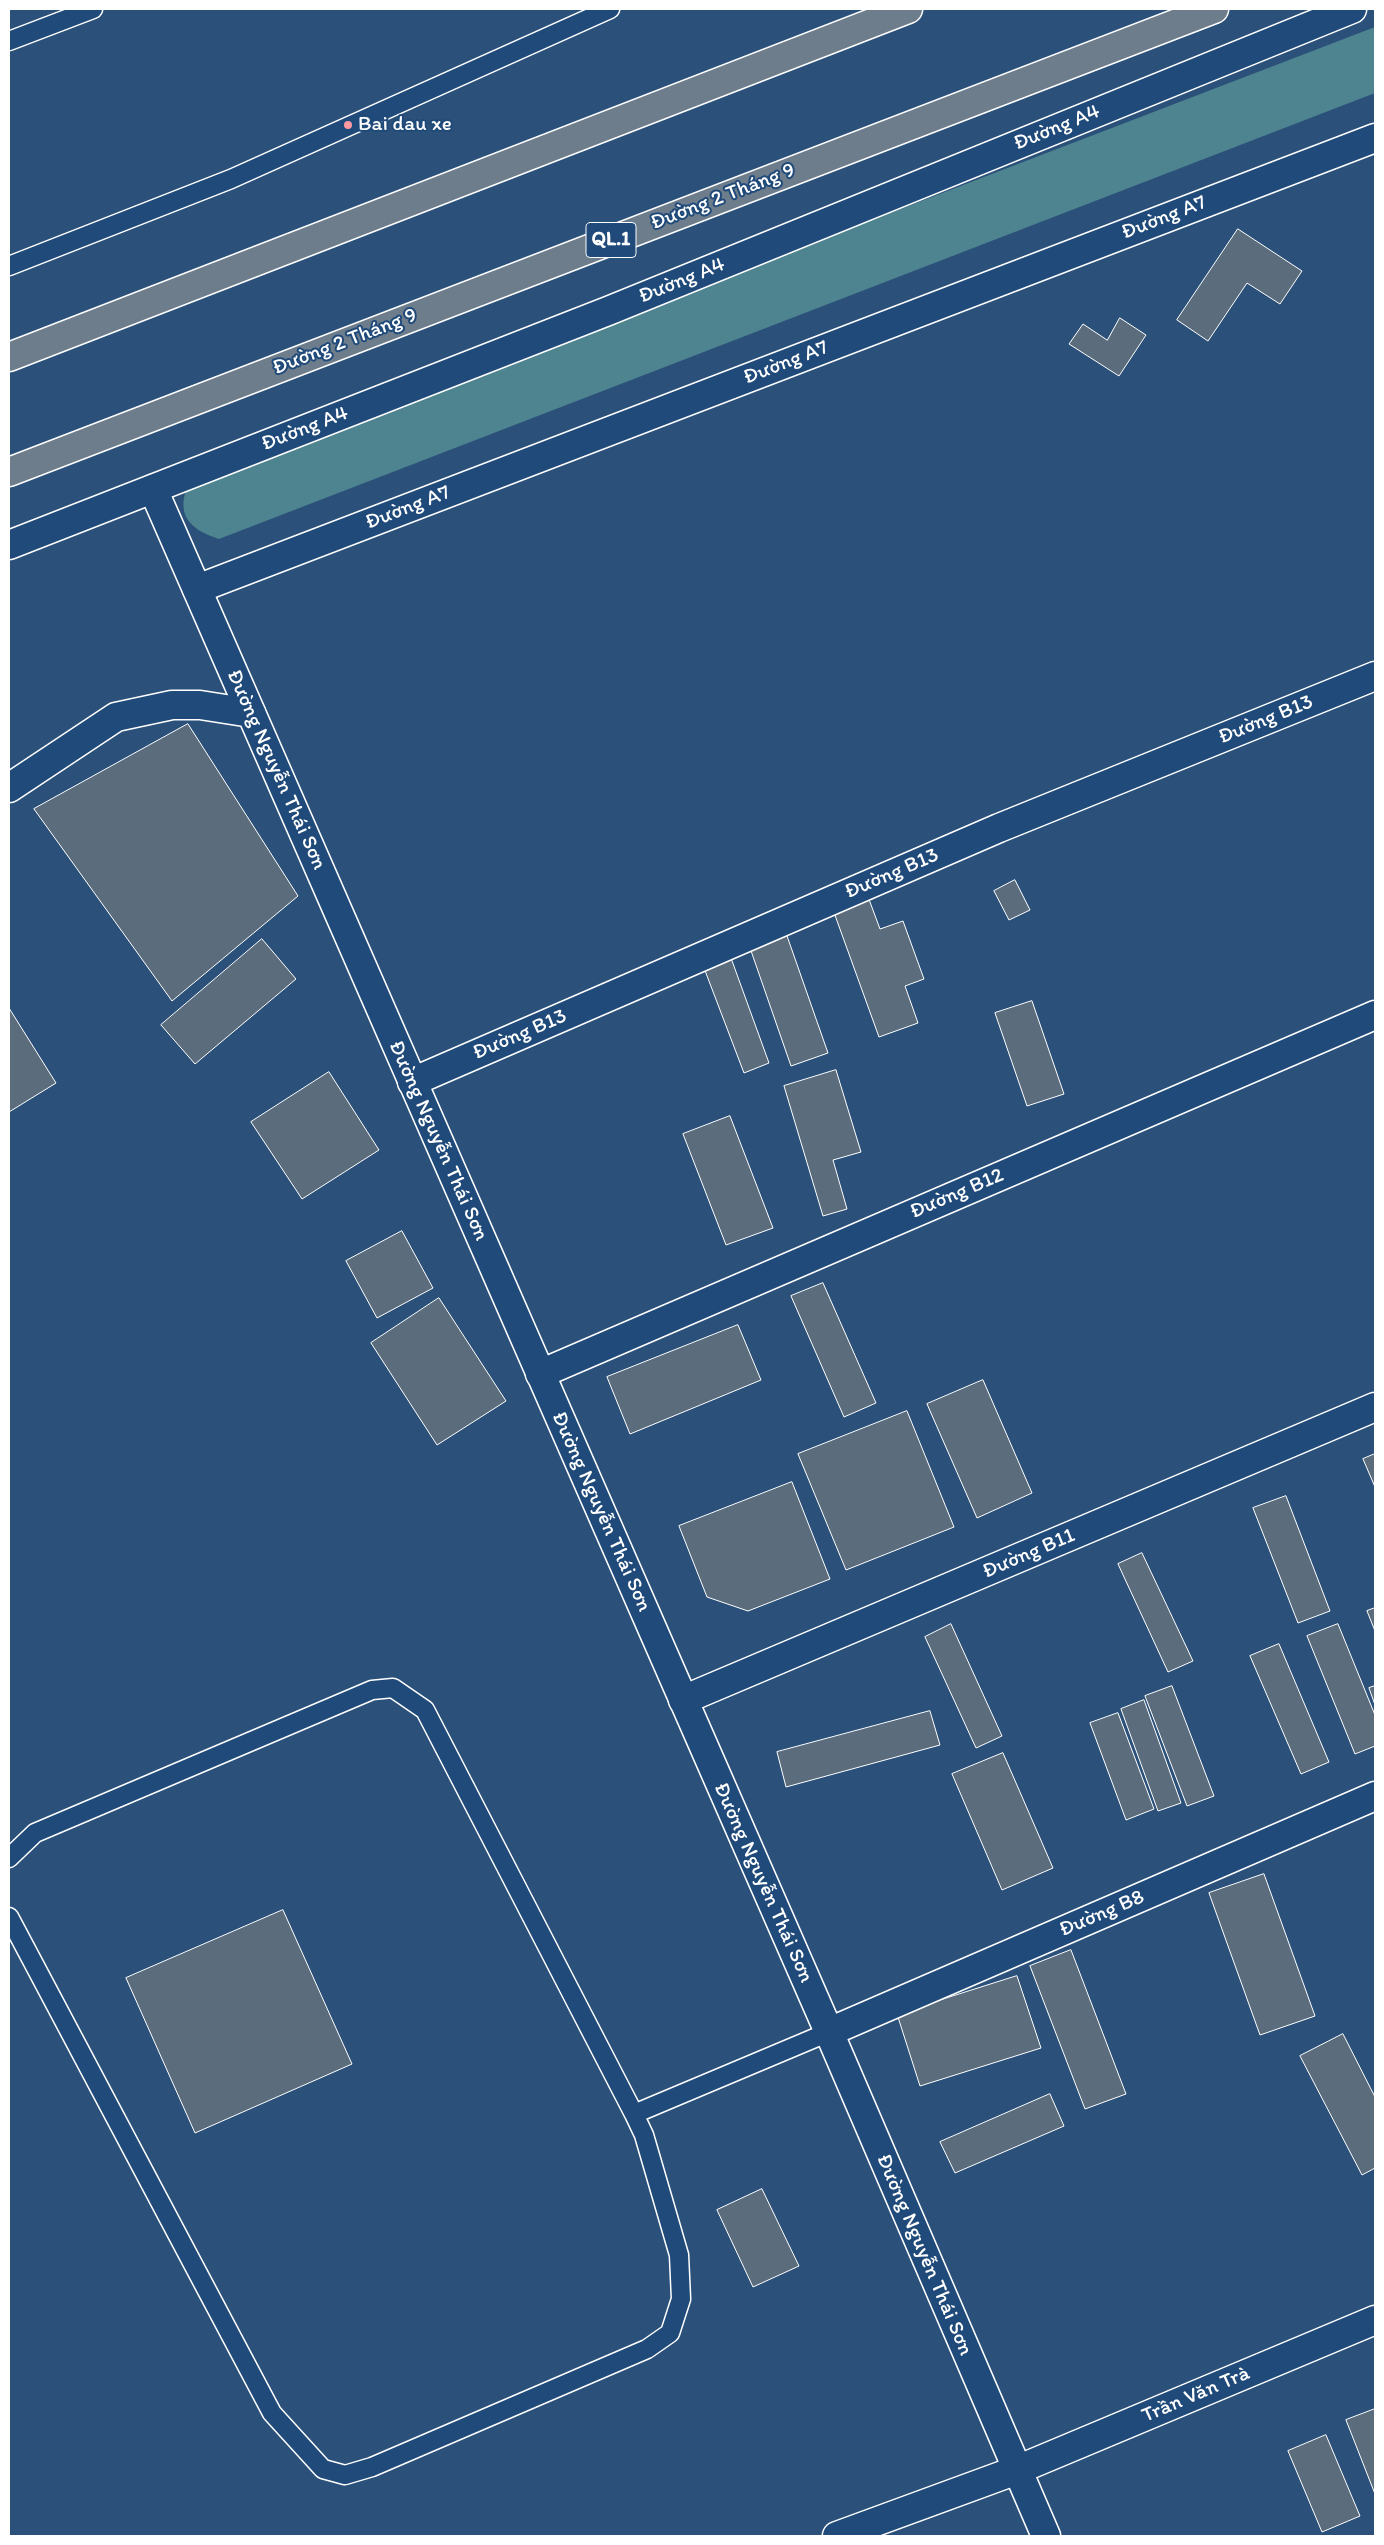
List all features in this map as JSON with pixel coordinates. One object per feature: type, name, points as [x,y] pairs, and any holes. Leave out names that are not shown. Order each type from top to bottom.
[{"type":"highway","points":[[9,357],[908,9]]},
{"type":"highway","name":"Đường 2 Tháng 9","points":[[9,472],[1214,9]]},
{"type":"street","name":"Đường A4","points":[[9,545],[608,311],[1352,9]]},
{"type":"street","name":"Đường A7","points":[[197,589],[1375,138]]},
{"type":"street","name":"Đường Nguyễn Thái Sơn","points":[[153,488],[829,2032],[1046,2536]]},
{"type":"street","name":"Đường B13","points":[[412,1082],[999,828],[1375,676]]},
{"type":"street","points":[[9,788],[116,717],[172,705],[200,704],[251,713]]},
{"type":"street","name":"Đường B12","points":[[540,1374],[1375,1016]]},
{"type":"street","name":"Đường B11","points":[[683,1700],[1375,1407]]},
{"type":"street","name":"Đường B8","points":[[829,2032],[1375,1796]]},
{"type":"street","name":"Trần Văn Trà","points":[[837,2536],[1017,2470],[1375,2320]]},
{"type":"lane","points":[[9,41],[92,9]]},
{"type":"lane","points":[[9,266],[231,178],[610,9]]},
{"type":"lane","points":[[9,1858],[35,1833],[372,1690],[393,1688],[425,1710],[644,2135],[679,2255],[681,2299],[670,2333],[647,2349],[372,2468],[345,2475],[323,2469],[272,2414],[9,1916]]},
{"type":"lane","points":[[634,2114],[829,2032]]},
{"type":"green space","points":[[1375,27],[1375,93],[219,539],[199,530],[187,519],[183,503],[189,482]]},
{"type":"building","points":[[1238,229],[1302,271],[1280,304],[1247,283],[1208,341],[1177,320]]},
{"type":"building","points":[[1120,318],[1146,335],[1119,376],[1069,344],[1083,324],[1107,340]]},
{"type":"building","points":[[188,724],[298,896],[172,1001],[34,809]]},
{"type":"building","points":[[1015,880],[1030,910],[1009,920],[994,891]]},
{"type":"building","points":[[867,894],[880,929],[903,921],[924,979],[905,986],[918,1023],[879,1037],[832,907]]},
{"type":"building","points":[[786,933],[828,1053],[791,1066],[749,945]]},
{"type":"building","points":[[262,939],[296,979],[195,1064],[161,1025]]},
{"type":"building","points":[[731,958],[769,1063],[744,1073],[704,968]]},
{"type":"building","points":[[1032,1001],[1064,1094],[1027,1106],[995,1013]]},
{"type":"building","points":[[9,1008],[56,1083],[9,1112]]},
{"type":"building","points":[[836,1070],[861,1152],[833,1160],[847,1209],[823,1216],[784,1086]]},
{"type":"building","points":[[329,1072],[379,1150],[302,1199],[251,1122]]},
{"type":"building","points":[[730,1116],[773,1228],[726,1245],[683,1134]]},
{"type":"building","points":[[402,1231],[433,1288],[377,1318],[346,1261]]},
{"type":"building","points":[[823,1283],[876,1403],[844,1417],[791,1296]]},
{"type":"building","points":[[439,1298],[506,1401],[437,1445],[371,1343]]},
{"type":"building","points":[[738,1325],[761,1380],[630,1434],[607,1377]]},
{"type":"building","points":[[983,1380],[1032,1493],[977,1518],[927,1404]]},
{"type":"building","points":[[907,1411],[954,1527],[846,1570],[798,1454]]},
{"type":"building","points":[[1375,1454],[1375,1487],[1363,1459]]},
{"type":"building","points":[[792,1482],[830,1579],[748,1611],[707,1597],[679,1526]]},
{"type":"building","points":[[1286,1496],[1330,1611],[1298,1623],[1253,1508]]},
{"type":"building","points":[[1142,1553],[1193,1661],[1168,1672],[1118,1564]]},
{"type":"building","points":[[1375,1608],[1375,1631],[1367,1611]]},
{"type":"building","points":[[951,1624],[1002,1736],[976,1748],[925,1637]]},
{"type":"building","points":[[1338,1624],[1375,1715],[1375,1746],[1355,1754],[1307,1636]]},
{"type":"building","points":[[1279,1644],[1329,1762],[1301,1774],[1250,1656]]},
{"type":"building","points":[[1172,1686],[1214,1796],[1187,1806],[1145,1696]]},
{"type":"building","points":[[1375,1686],[1375,1705],[1369,1688]]},
{"type":"building","points":[[1144,1700],[1181,1803],[1158,1811],[1121,1709]]},
{"type":"building","points":[[930,1711],[940,1745],[786,1787],[777,1752]]},
{"type":"building","points":[[1118,1713],[1154,1809],[1126,1820],[1090,1723]]},
{"type":"building","points":[[1003,1753],[1053,1868],[1002,1890],[952,1774]]},
{"type":"building","points":[[1264,1874],[1315,2016],[1260,2035],[1209,1893]]},
{"type":"building","points":[[283,1910],[352,2064],[195,2133],[126,1978]]},
{"type":"building","points":[[1071,1950],[1126,2094],[1085,2109],[1030,1966]]},
{"type":"building","points":[[1017,1976],[1041,2048],[920,2086],[897,2014]]},
{"type":"building","points":[[1343,2034],[1375,2097],[1375,2168],[1362,2175],[1300,2056]]},
{"type":"building","points":[[1050,2094],[1064,2126],[955,2173],[940,2142]]},
{"type":"building","points":[[762,2189],[799,2266],[753,2287],[717,2210]]},
{"type":"building","points":[[1375,2409],[1375,2494],[1346,2420]]},
{"type":"building","points":[[1326,2435],[1360,2516],[1322,2532],[1288,2451]]},
{"type":"place","name":"Bai dau xe","points":[[348,125]]}]
